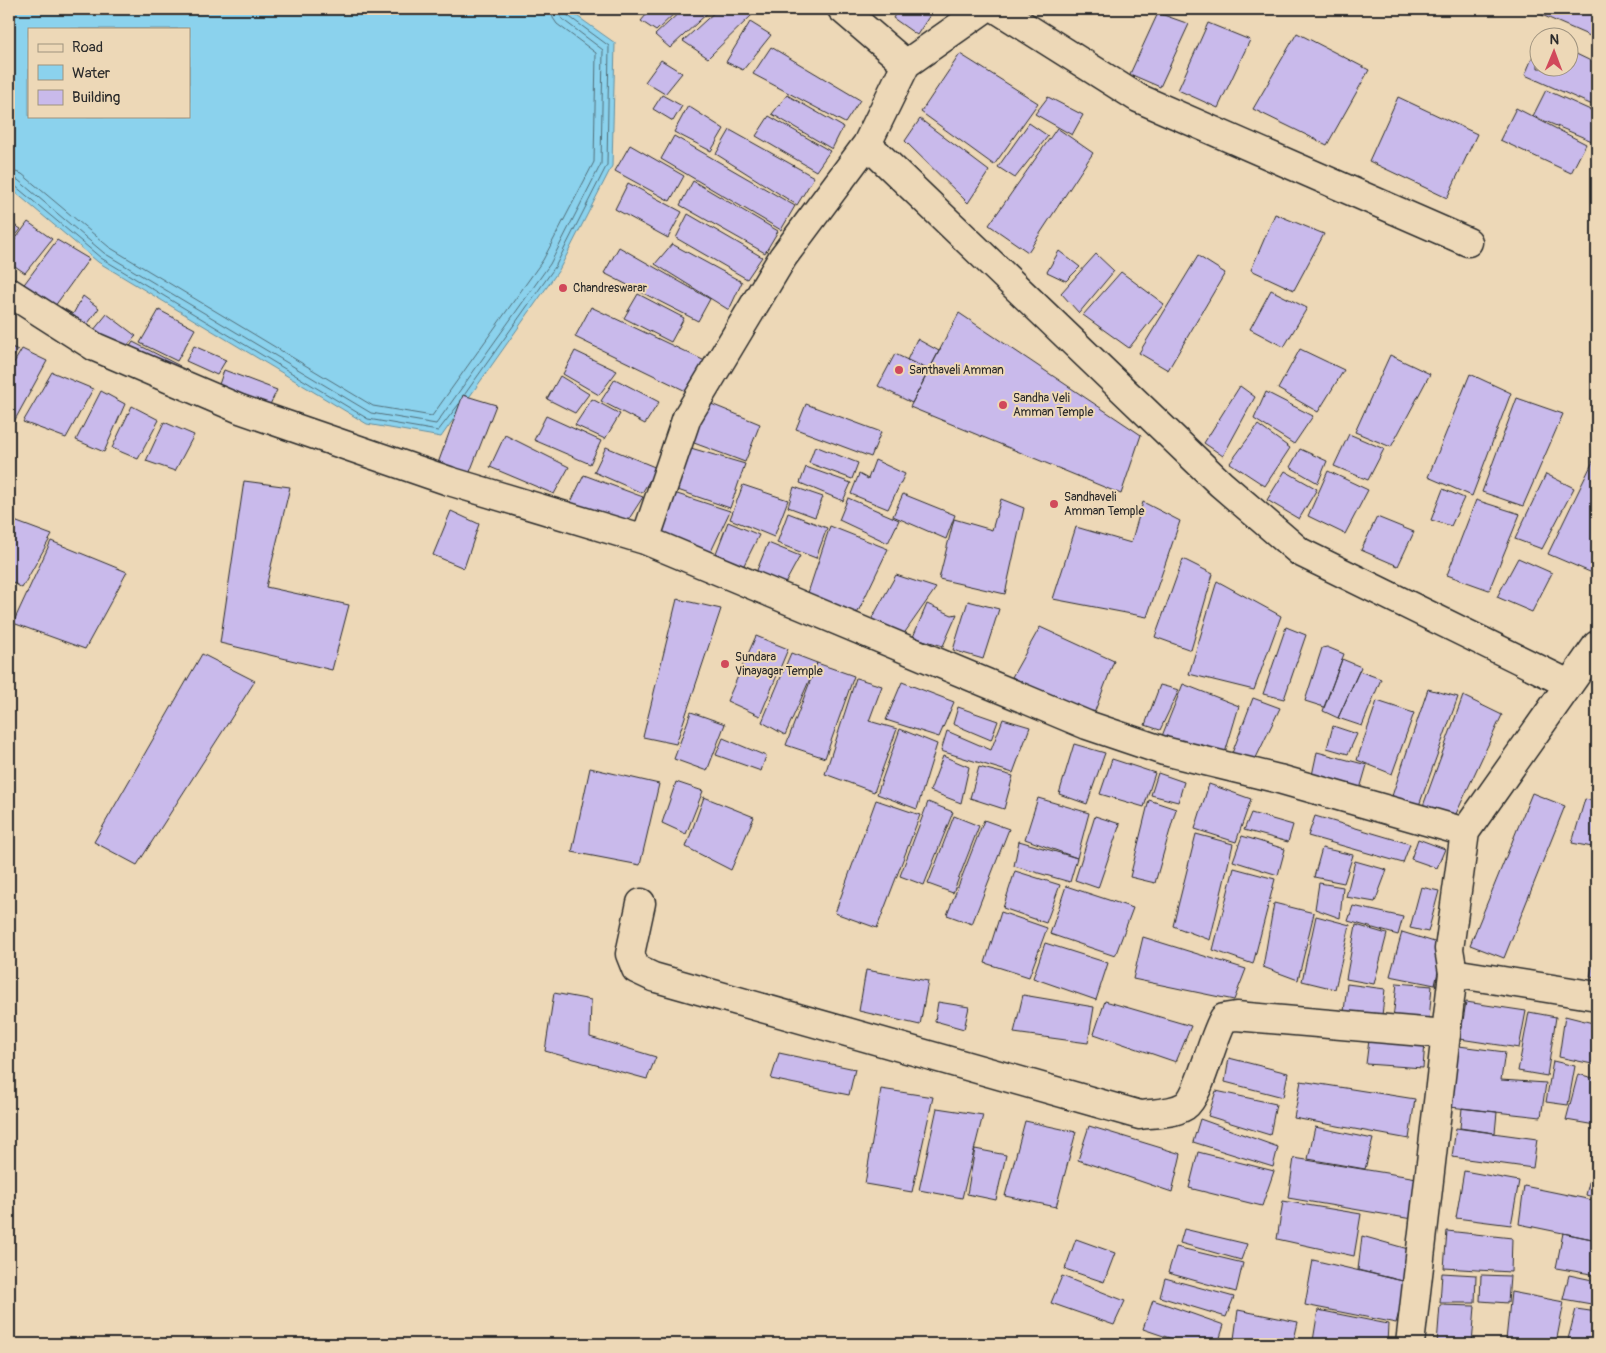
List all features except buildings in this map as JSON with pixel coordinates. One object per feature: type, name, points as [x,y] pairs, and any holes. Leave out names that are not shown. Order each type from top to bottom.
[{"type":"street","points":[[842,9],[906,64]]},
{"type":"street","points":[[646,540],[687,417],[783,257],[867,144],[906,64],[984,9]]},
{"type":"street","points":[[997,9],[1138,98],[1468,242]]},
{"type":"street","points":[[867,144],[1220,484],[1300,552],[1569,684]]},
{"type":"street","points":[[9,292],[95,348],[240,409],[449,481],[646,540],[1087,725],[1164,751],[1279,779],[1465,832]]},
{"type":"street","points":[[1410,1344],[1453,973],[1449,949],[1465,832],[1597,645]]},
{"type":"street","points":[[642,904],[630,954],[636,969],[653,977],[1140,1115],[1172,1112],[1186,1105],[1202,1076],[1218,1028],[1224,1018],[1236,1016],[1446,1034]]},
{"type":"street","points":[[1453,973],[1597,996]]},
{"type":"water","points":[[9,9],[567,9],[615,43],[612,166],[559,270],[441,437],[367,424],[98,262],[9,187]]},
{"type":"place","name":"Chandreswarar","points":[[563,288]]},
{"type":"place","name":"Santhaveli Amman","points":[[899,370]]},
{"type":"place","name":"Sandha Veli Amman Temple","points":[[1003,405]]},
{"type":"place","name":"Sandhaveli Amman Temple","points":[[1054,504]]},
{"type":"place","name":"Sundara Vinayagar Temple","points":[[725,664]]}]
